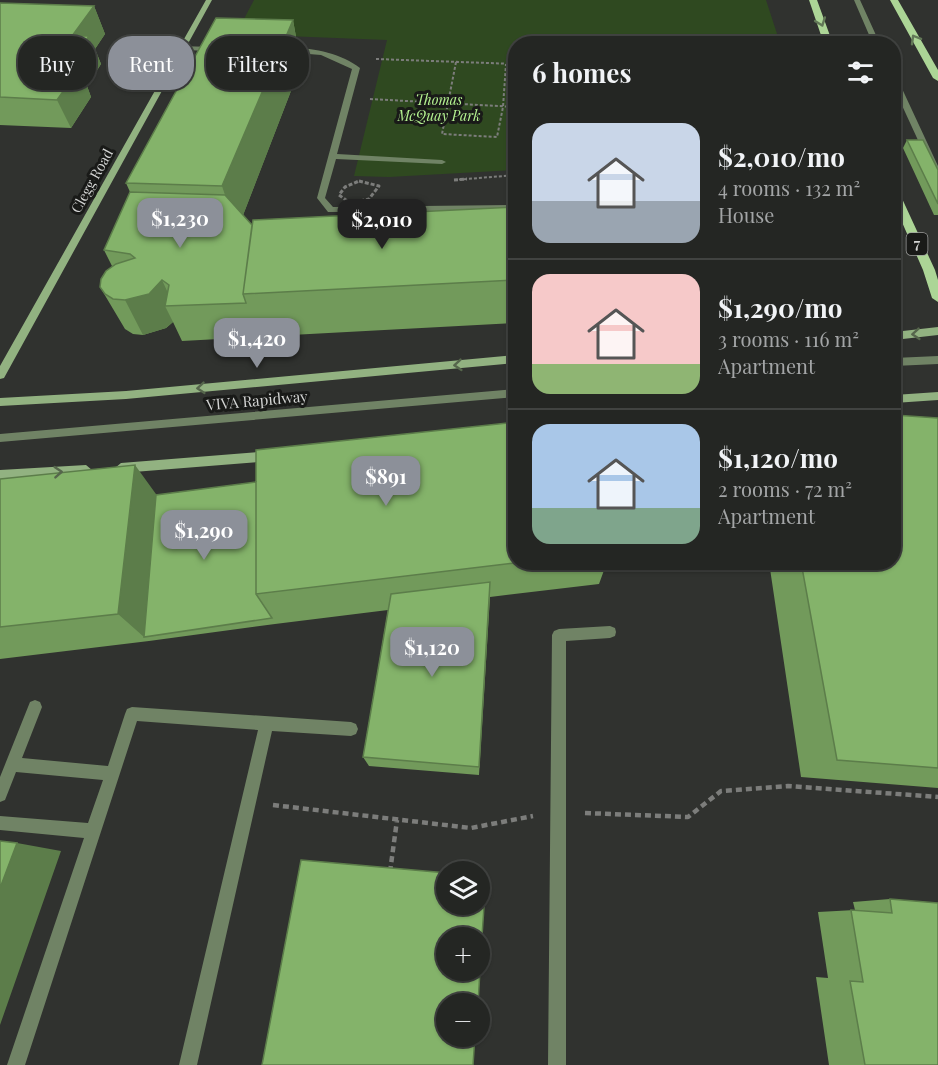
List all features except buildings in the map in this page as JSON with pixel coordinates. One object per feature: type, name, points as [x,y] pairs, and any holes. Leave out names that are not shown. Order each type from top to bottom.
[{"type":"main road","name":"Clegg Road","points":[[189,36],[209,0]]},
{"type":"main road","points":[[813,0],[826,36]]},
{"type":"main road","points":[[894,0],[938,78]]},
{"type":"main road","name":"Clegg Road","points":[[0,375],[159,90]]},
{"type":"main road","name":"7","points":[[901,208],[938,298]]},
{"type":"main road","points":[[901,335],[938,332]]},
{"type":"main road","points":[[0,402],[126,395],[508,360]]},
{"type":"main road","points":[[901,399],[938,396]]},
{"type":"main road","points":[[0,475],[278,455]]},
{"type":"lane","points":[[857,0],[873,36]]},
{"type":"lane","points":[[309,51],[333,55],[356,68],[321,198],[332,210],[508,208]]},
{"type":"lane","points":[[901,95],[938,175]]},
{"type":"lane","points":[[332,156],[442,162]]},
{"type":"lane","points":[[901,362],[938,360]]},
{"type":"lane","name":"VIVA Rapidway","points":[[0,438],[508,394]]},
{"type":"lane","points":[[557,1065],[559,635],[610,632]]},
{"type":"lane","points":[[0,795],[35,707]]},
{"type":"lane","points":[[16,1065],[132,714],[351,729]]},
{"type":"lane","points":[[188,1065],[267,723]]},
{"type":"lane","points":[[12,764],[112,774]]},
{"type":"lane","points":[[0,823],[93,831]]},
{"type":"path","points":[[373,59],[456,62],[506,64],[503,107],[497,137],[442,134],[456,62]]},
{"type":"path","points":[[367,99],[508,107]]},
{"type":"path","points":[[249,802],[471,828],[558,812],[688,817],[721,791],[788,786],[938,797]]},
{"type":"path","points":[[389,873],[397,820]]},
{"type":"green space","name":"Thomas McQuay Park","points":[[254,0],[766,0],[778,36],[508,36],[508,170],[389,177],[354,176],[387,40],[236,34]]}]
